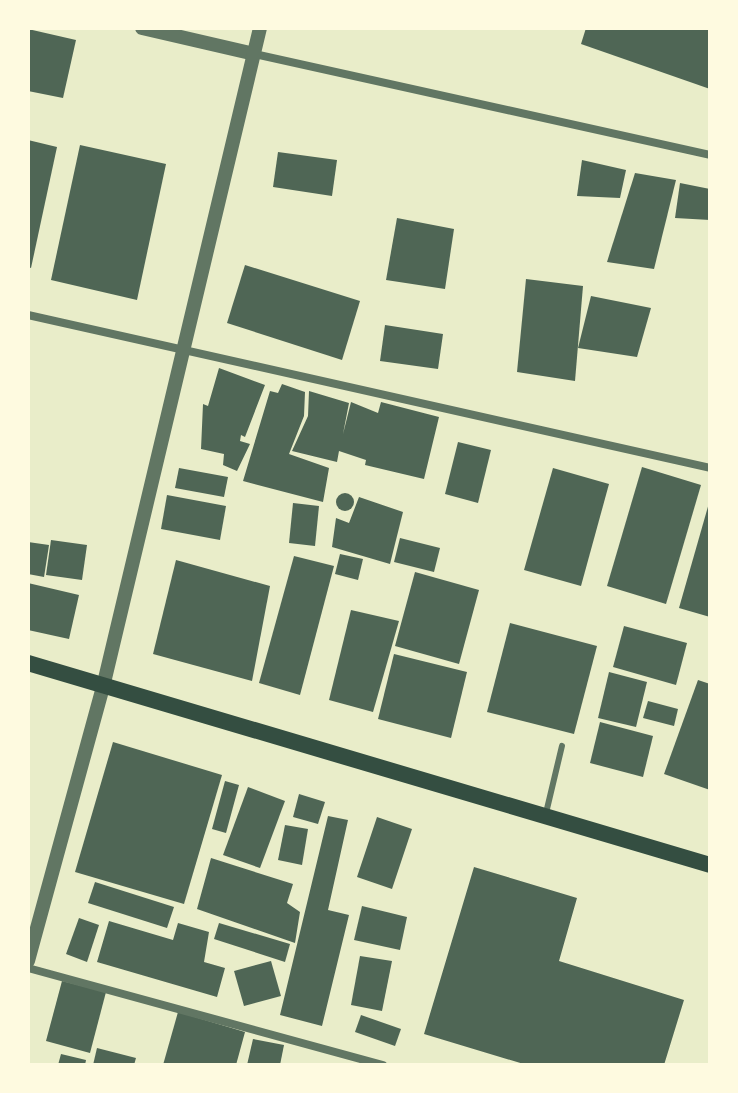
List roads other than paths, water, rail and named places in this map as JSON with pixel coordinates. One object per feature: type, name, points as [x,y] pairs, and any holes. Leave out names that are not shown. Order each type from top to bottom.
[{"type":"main road","points":[[28,663],[710,865]]},
{"type":"street","points":[[142,28],[710,155]]},
{"type":"street","points":[[28,961],[103,687],[185,347],[250,53],[260,28]]},
{"type":"street","points":[[28,315],[185,347],[710,468]]},
{"type":"street","points":[[28,968],[383,1065]]},
{"type":"lane","points":[[545,816],[562,746]]}]
